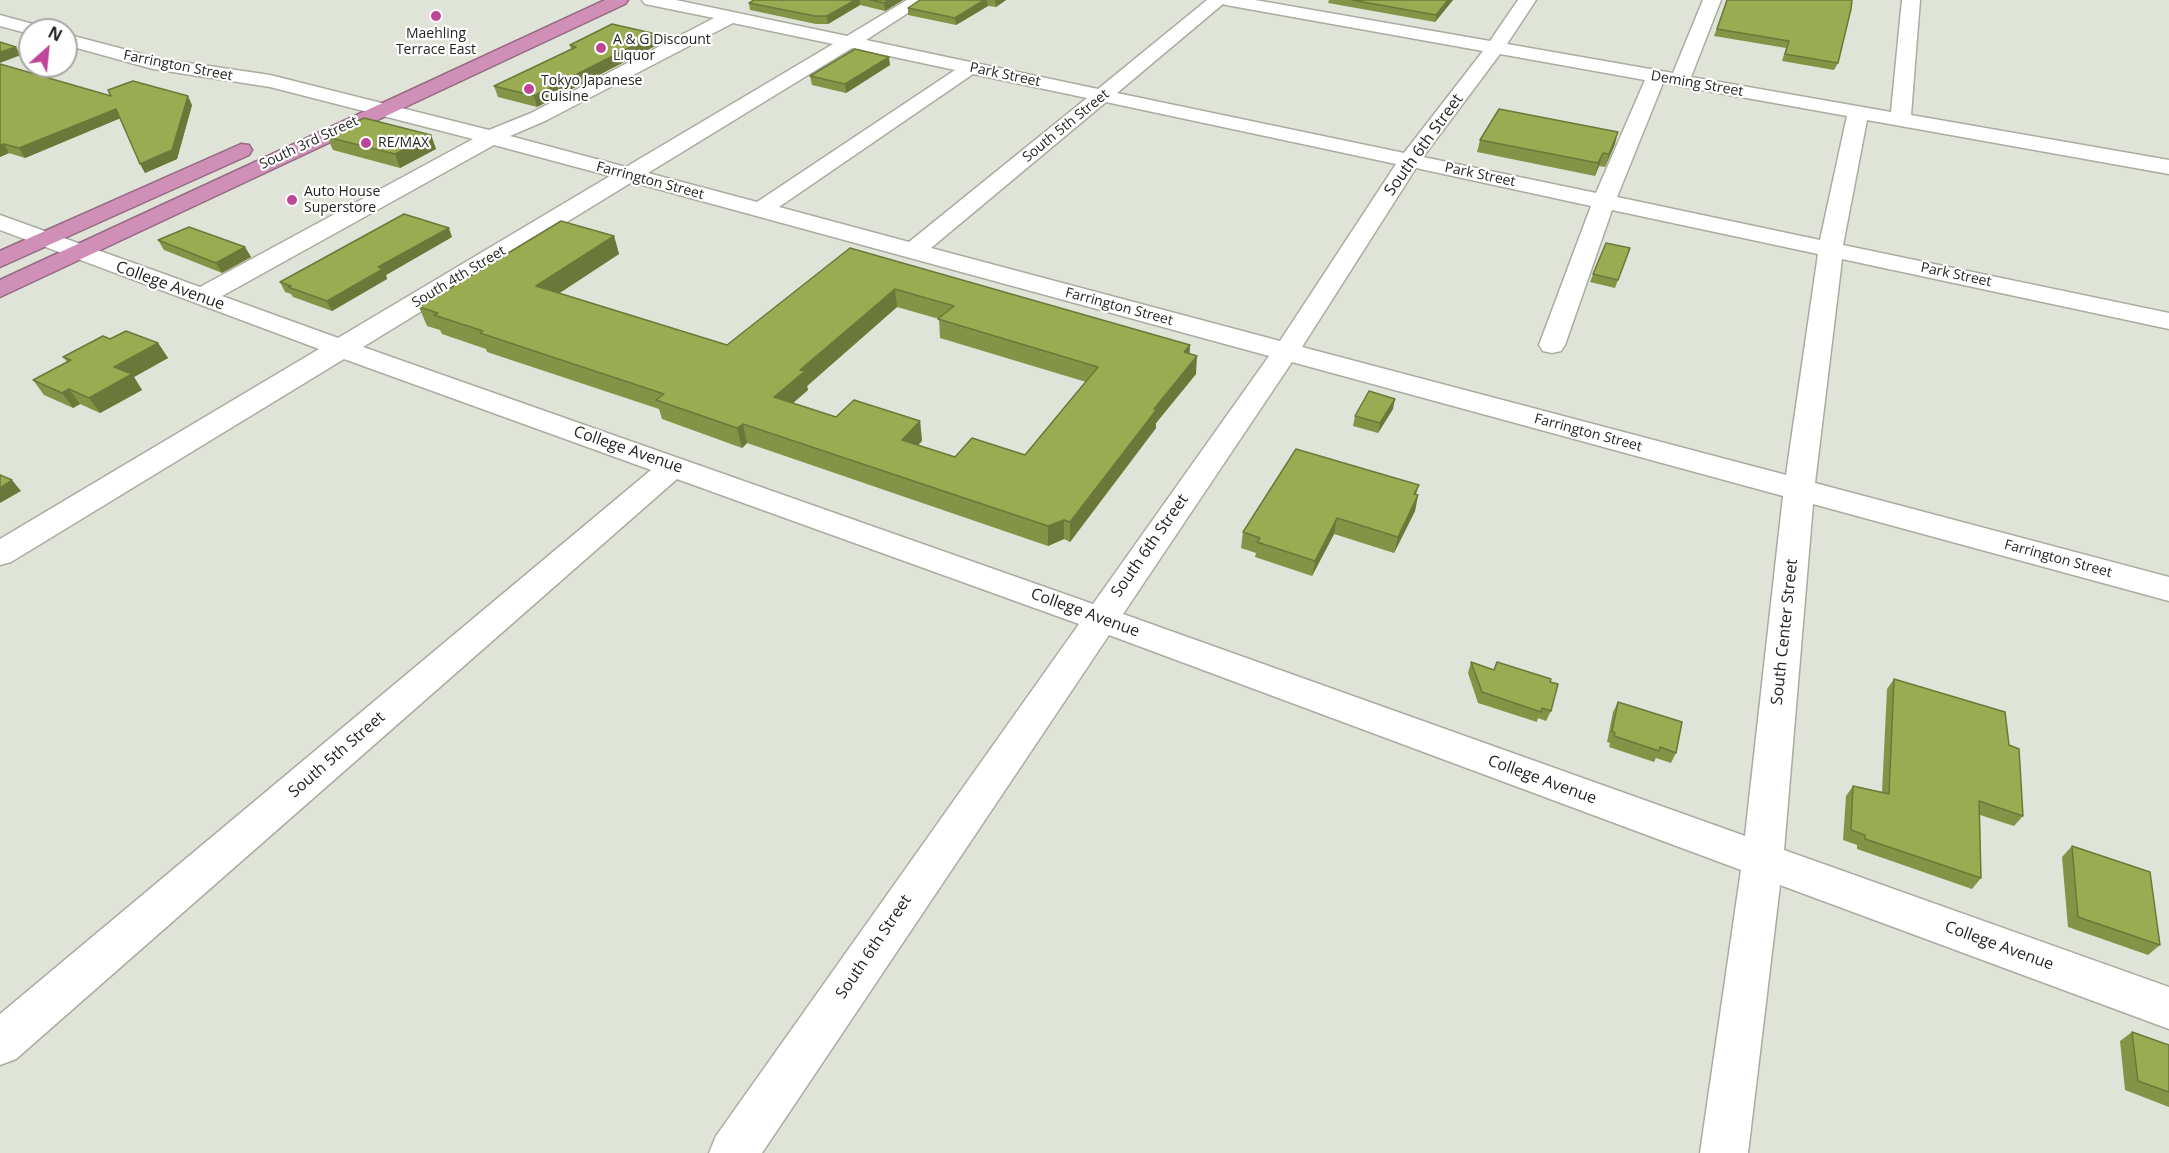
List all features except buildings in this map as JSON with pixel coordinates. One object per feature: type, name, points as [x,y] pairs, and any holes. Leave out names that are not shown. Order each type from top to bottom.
[{"type":"highway","points":[[535,19],[578,0]]},
{"type":"highway","name":"South 3rd Street","points":[[0,289],[381,109],[619,0]]},
{"type":"highway","name":"South 3rd Street","points":[[320,115],[384,86]]},
{"type":"highway","name":"South 3rd Street","points":[[0,260],[257,144]]},
{"type":"street","name":"Park Street","points":[[651,0],[2169,321]]},
{"type":"street","name":"South 4th Street","points":[[0,554],[919,0]]},
{"type":"street","name":"South 5th Street","points":[[913,251],[1218,0]]},
{"type":"street","name":"Deming Street","points":[[1226,0],[2169,167]]},
{"type":"street","name":"South 6th Street","points":[[733,1153],[1285,353],[1410,160],[1495,48],[1527,0]]},
{"type":"street","points":[[1680,81],[1712,0]]},
{"type":"street","points":[[1900,119],[1911,0]]},
{"type":"street","points":[[201,297],[525,120],[538,117],[730,17]]},
{"type":"street","points":[[0,20],[18,25]]},
{"type":"street","name":"Farrington Street","points":[[78,42],[160,65],[270,81],[352,100],[1285,353],[2169,589]]},
{"type":"street","points":[[760,210],[964,73],[968,67]]},
{"type":"street","points":[[1552,345],[1587,243],[1656,76]]},
{"type":"street","name":"South Center Street","points":[[1724,1153],[1763,860],[1799,489],[1831,248],[1858,113]]},
{"type":"street","name":"College Avenue","points":[[0,222],[340,348],[1100,619],[2169,1008]]},
{"type":"street","name":"South 5th Street","points":[[0,1044],[674,466]]},
{"type":"place","name":"Maehling Terrace East","points":[[436,16]]},
{"type":"place","name":"A & G Discount Liquor","points":[[601,48]]},
{"type":"place","name":"Tokyo Japanese Cuisine","points":[[529,89]]},
{"type":"place","name":"RE/MAX","points":[[366,143]]},
{"type":"place","name":"Auto House Superstore","points":[[292,200]]}]
